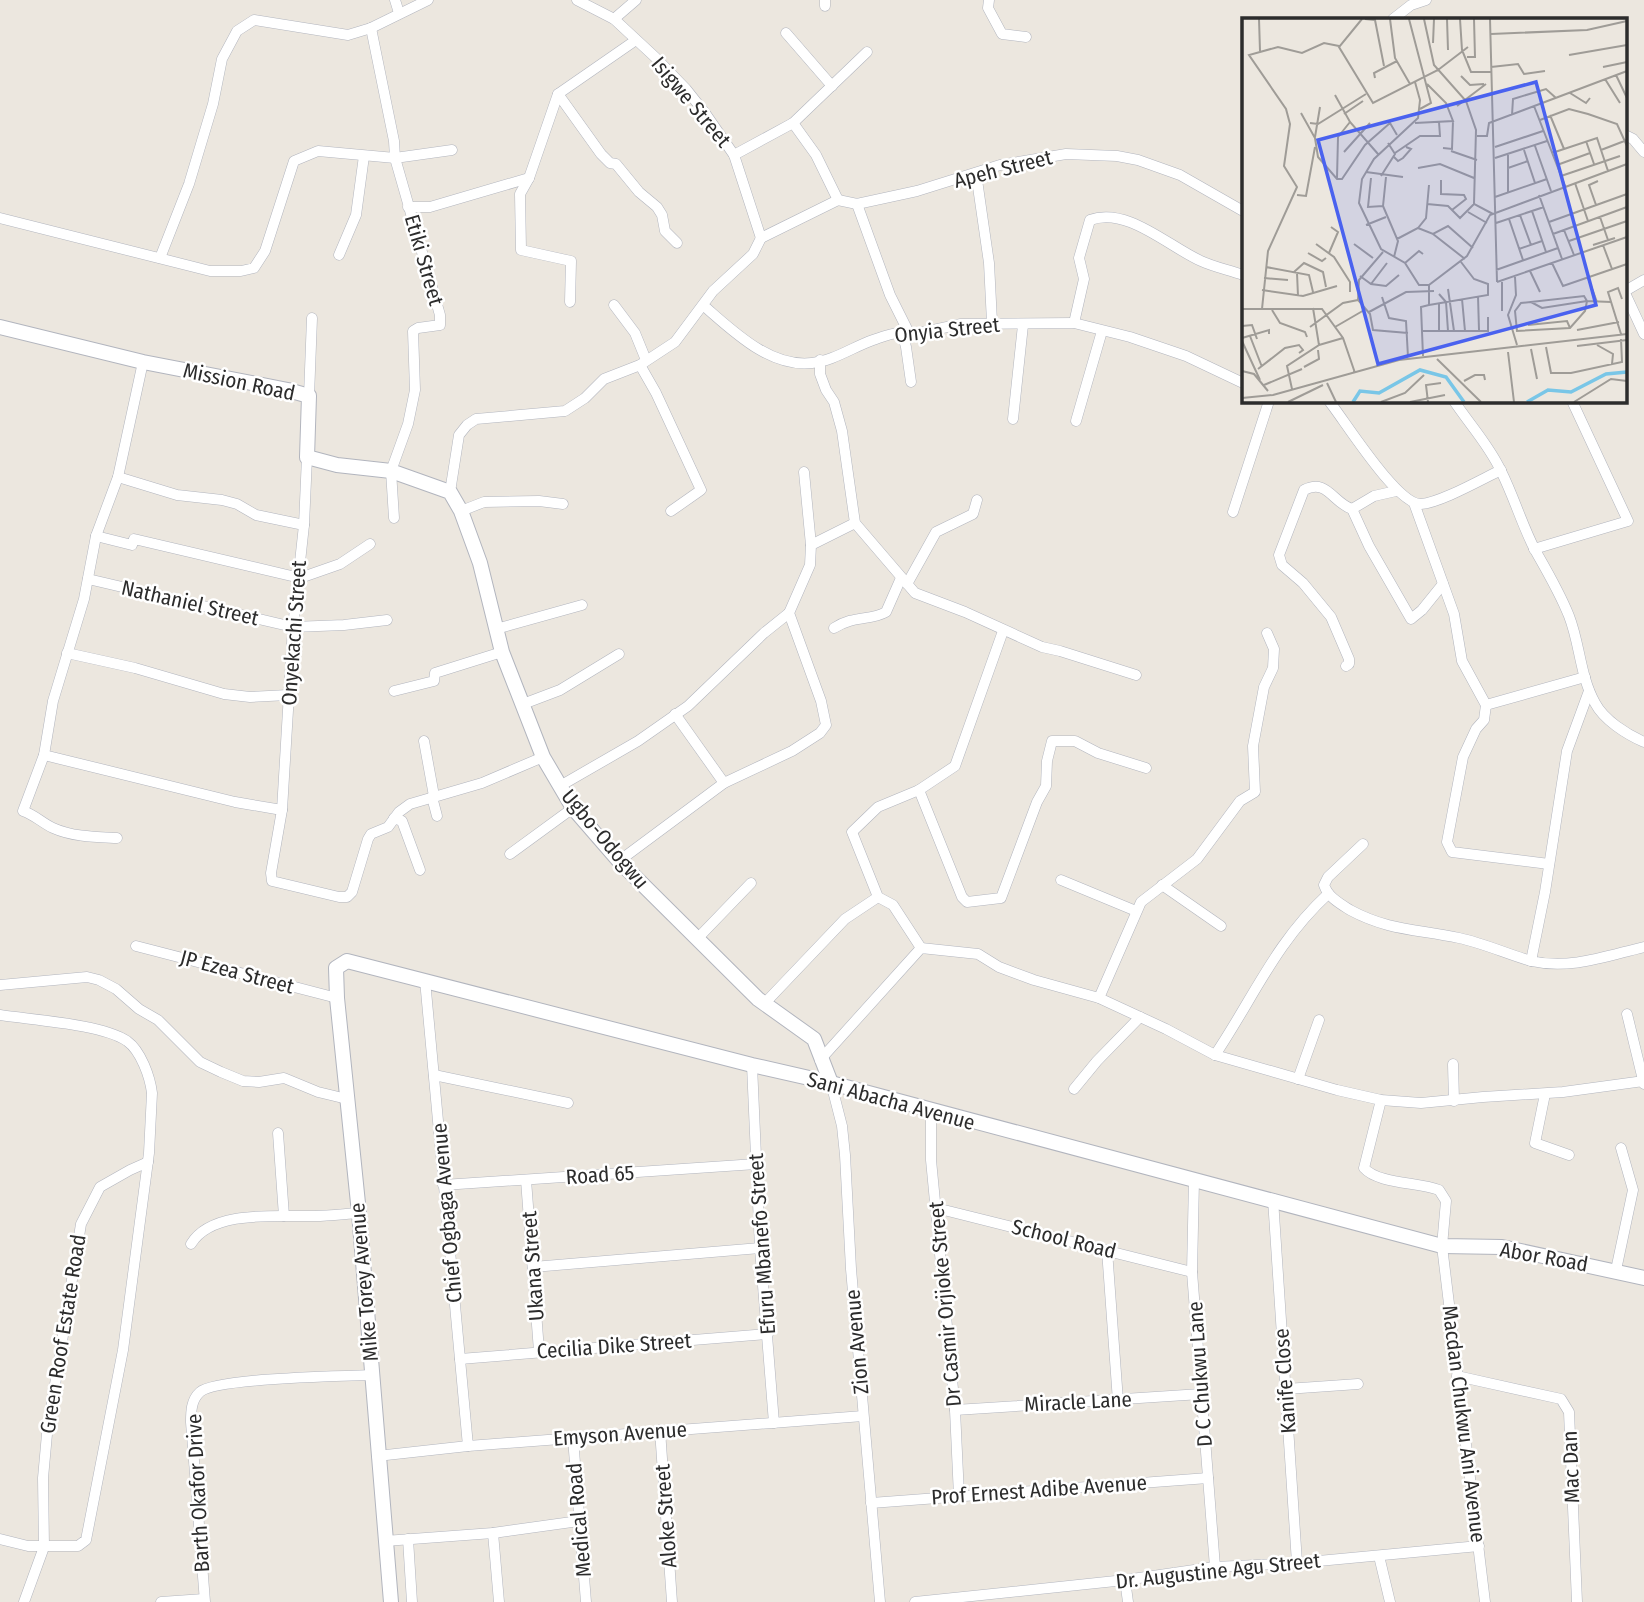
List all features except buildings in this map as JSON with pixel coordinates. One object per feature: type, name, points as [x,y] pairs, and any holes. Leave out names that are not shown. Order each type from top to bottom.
[{"type":"street","points":[[395,0],[399,13]]},
{"type":"street","points":[[159,258],[189,184],[213,104],[222,59],[237,31],[245,23],[254,20],[338,35],[357,34],[428,0]]},
{"type":"street","name":"Isigwe Street","points":[[577,0],[614,19],[686,89],[734,155],[761,238]]},
{"type":"street","points":[[614,19],[636,0]]},
{"type":"street","points":[[989,0],[988,8],[1002,34],[1026,37]]},
{"type":"street","points":[[1394,18],[1411,5],[1424,0]]},
{"type":"street","name":"Etiki Street","points":[[371,28],[394,141],[394,158],[440,315],[440,325],[413,331],[415,390],[408,424],[391,471]]},
{"type":"street","points":[[786,33],[832,86]]},
{"type":"street","points":[[570,302],[571,261],[521,250],[520,194],[529,178],[558,94],[636,40]]},
{"type":"street","points":[[734,155],[793,123],[867,52]]},
{"type":"street","points":[[558,94],[601,155],[610,163],[616,164],[639,192],[657,207],[662,215],[665,231],[677,243]]},
{"type":"street","points":[[307,457],[337,465],[391,471],[452,494],[459,435],[467,425],[476,419],[565,411],[585,398],[604,379],[643,362],[675,342],[713,291],[753,254],[761,238],[838,200],[816,155],[793,123]]},
{"type":"street","points":[[1626,136],[1633,139],[1644,152]]},
{"type":"street","points":[[0,218],[210,271],[254,268],[265,251],[294,161],[318,151],[394,158],[452,150]]},
{"type":"street","name":"Apeh Street","points":[[838,200],[857,204],[917,191],[1000,165],[1066,154],[1117,156],[1138,160],[1180,175],[1242,210]]},
{"type":"street","points":[[340,255],[356,215],[364,156]]},
{"type":"street","points":[[976,173],[989,263],[992,322]]},
{"type":"street","points":[[408,207],[430,207],[529,178]]},
{"type":"street","points":[[857,204],[905,333],[911,383]]},
{"type":"street","points":[[1074,323],[1084,279],[1079,258],[1081,246],[1090,220],[1098,217],[1127,221],[1142,227],[1203,262],[1242,275]]},
{"type":"street","points":[[1626,291],[1644,280]]},
{"type":"street","points":[[1626,294],[1644,334]]},
{"type":"street","points":[[614,305],[635,333],[656,393],[701,490],[671,511]]},
{"type":"street","name":"Onyia Street","points":[[704,306],[745,341],[779,358],[806,363],[815,363],[851,351],[865,343],[961,324],[1074,323],[1130,337],[1186,356],[1242,383]]},
{"type":"street","points":[[309,396],[312,318]]},
{"type":"street","points":[[1013,419],[1023,325]]},
{"type":"street","name":"Mission Road","points":[[0,327],[143,362],[309,396],[307,457]]},
{"type":"street","points":[[1076,421],[1102,331]]},
{"type":"street","points":[[820,360],[820,374],[834,402],[842,431],[855,523],[915,593],[1042,647],[1060,650],[1136,675]]},
{"type":"street","points":[[117,838],[83,836],[53,828],[33,814],[23,811],[44,755],[53,701],[84,599],[96,537],[118,477],[143,362]]},
{"type":"street","points":[[1233,512],[1269,402]]},
{"type":"street","points":[[1330,402],[1361,448],[1396,491],[1413,503],[1454,614],[1462,661],[1486,705],[1484,720],[1476,729],[1463,757],[1447,842],[1452,852],[1549,864]]},
{"type":"street","points":[[1455,402],[1482,437],[1501,470],[1535,549],[1569,614],[1589,691],[1601,712],[1633,737],[1644,742]]},
{"type":"street","points":[[1535,549],[1628,521],[1572,402]]},
{"type":"street","name":"Onyekachi Street","points":[[307,457],[304,525],[288,695],[282,810],[271,873],[272,881],[347,897],[352,892],[368,839],[371,834],[388,827],[394,818]]},
{"type":"street","points":[[1413,503],[1428,503],[1501,470]]},
{"type":"street","points":[[391,471],[394,518]]},
{"type":"street","points":[[560,786],[638,741],[688,706],[764,633],[789,613],[810,565],[811,545],[804,472]]},
{"type":"street","points":[[118,477],[177,495],[222,500],[237,504],[256,515],[304,525]]},
{"type":"street","points":[[1346,666],[1349,659],[1331,617],[1303,583],[1282,565],[1279,555],[1304,490],[1311,486],[1324,488],[1345,507],[1352,509],[1374,496],[1396,491]]},
{"type":"street","name":"Ugbo-Odogwu","points":[[452,494],[480,563],[502,652],[543,757],[573,808],[619,862],[696,939],[764,1004],[814,1039],[831,1083]]},
{"type":"street","points":[[834,628],[846,620],[886,612],[936,532],[973,514],[977,500]]},
{"type":"street","points":[[461,511],[484,502],[563,504]]},
{"type":"street","points":[[1352,509],[1369,546],[1411,619],[1443,584]]},
{"type":"street","points":[[811,545],[855,523]]},
{"type":"street","points":[[96,537],[132,545],[134,539],[297,577],[326,571],[370,544]]},
{"type":"street","name":"Nathaniel Street","points":[[88,579],[293,627],[387,620]]},
{"type":"street","points":[[496,629],[582,605]]},
{"type":"street","points":[[619,862],[723,783],[792,751],[820,733],[826,724],[821,701],[789,613]]},
{"type":"street","points":[[921,948],[894,905],[878,897],[852,832],[878,807],[919,790],[955,766],[1003,631]]},
{"type":"street","points":[[1099,998],[1141,902],[1197,859],[1240,801],[1255,792],[1253,746],[1264,687],[1273,668],[1274,649],[1267,634]]},
{"type":"street","points":[[394,691],[434,681],[435,673],[502,652]]},
{"type":"street","points":[[67,653],[135,668],[224,694],[250,697],[288,695]]},
{"type":"street","points":[[523,704],[560,690],[620,654]]},
{"type":"street","points":[[1486,705],[1584,677]]},
{"type":"street","points":[[1531,961],[1567,751],[1589,691]]},
{"type":"street","points":[[1575,724],[1588,713],[1601,712]]},
{"type":"street","points":[[675,714],[723,783]]},
{"type":"street","points":[[424,741],[436,816]]},
{"type":"street","points":[[919,790],[961,897],[967,902],[1001,898],[1037,802],[1046,786],[1047,761],[1052,741],[1075,741],[1098,753],[1146,768]]},
{"type":"street","points":[[44,755],[235,802],[282,810]]},
{"type":"street","points":[[420,870],[402,821],[394,818],[410,804],[482,783],[543,757]]},
{"type":"street","points":[[510,854],[573,808]]},
{"type":"street","points":[[1363,844],[1328,877],[1324,885],[1328,894],[1345,907],[1376,923],[1461,938],[1551,965],[1577,963],[1644,947]]},
{"type":"street","points":[[1061,880],[1136,911]]},
{"type":"street","points":[[696,939],[751,883]]},
{"type":"street","points":[[1162,885],[1221,926]]},
{"type":"street","points":[[1215,1055],[1275,954],[1328,894]]},
{"type":"street","points":[[764,1004],[845,919],[878,897]]},
{"type":"street","name":"JP Ezea Street","points":[[136,946],[337,998]]},
{"type":"street","points":[[921,948],[978,954],[999,967],[1034,980],[1099,998],[1215,1055],[1381,1100],[1421,1103],[1454,1101],[1545,1094],[1643,1082],[1627,1014]]},
{"type":"street","points":[[820,1060],[921,948]]},
{"type":"street","name":"Sani Abacha Avenue","points":[[340,963],[347,961],[425,980],[831,1083],[1442,1246]]},
{"type":"street","name":"Mike Torey Avenue","points":[[340,963],[336,968],[337,998],[359,1213],[391,1602]]},
{"type":"street","points":[[0,985],[87,977],[99,980],[158,1020],[200,1062],[243,1081],[259,1082],[284,1078],[318,1092],[347,1099]]},
{"type":"street","name":"Chief Ogbaga Avenue","points":[[425,980],[468,1446]]},
{"type":"street","points":[[0,1015],[113,1034],[128,1042],[137,1052],[151,1084],[148,1162],[123,1350],[86,1539],[79,1546],[44,1547],[0,1539]]},
{"type":"street","points":[[1074,1089],[1140,1017]]},
{"type":"street","points":[[1298,1079],[1318,1020]]},
{"type":"street","points":[[1453,1064],[1454,1101]]},
{"type":"street","name":"Efuru Mbanefo Street","points":[[752,1065],[760,1248],[774,1423]]},
{"type":"street","points":[[434,1075],[568,1103]]},
{"type":"street","name":"Zion Avenue","points":[[831,1083],[844,1145],[851,1269],[880,1602]]},
{"type":"street","points":[[1545,1094],[1535,1143],[1569,1154]]},
{"type":"street","name":"Macdan Chukwu Ani Avenue","points":[[1381,1100],[1364,1168],[1380,1177],[1439,1190],[1446,1201],[1442,1246],[1485,1602]]},
{"type":"street","name":"Dr Casmir Orjioke Street","points":[[931,1111],[931,1160],[955,1410],[958,1496]]},
{"type":"street","points":[[278,1133],[284,1216]]},
{"type":"street","points":[[1616,1270],[1633,1190],[1621,1148]]},
{"type":"street","name":"Green Roof Estate Road","points":[[44,1547],[43,1478],[47,1434],[81,1224],[100,1187],[148,1162]]},
{"type":"street","name":"Road 65","points":[[443,1185],[756,1164]]},
{"type":"street","name":"Ukana Street","points":[[526,1180],[539,1352]]},
{"type":"street","name":"D C Chukwu Lane","points":[[1194,1180],[1192,1272],[1215,1567]]},
{"type":"street","name":"Kanife Close","points":[[1273,1199],[1297,1563]]},
{"type":"street","name":"School Road","points":[[936,1208],[1192,1272]]},
{"type":"street","points":[[191,1244],[197,1234],[207,1228],[236,1219],[359,1213]]},
{"type":"street","name":"Abor Road","points":[[1442,1246],[1502,1247],[1644,1278]]},
{"type":"street","points":[[533,1266],[760,1248]]},
{"type":"street","points":[[1107,1250],[1118,1401]]},
{"type":"street","name":"Cecilia Dike Street","points":[[460,1359],[768,1334]]},
{"type":"street","name":"Barth Okafor Drive","points":[[204,1600],[191,1422],[191,1407],[200,1392],[207,1388],[256,1380],[372,1375]]},
{"type":"street","name":"Mac Dan","points":[[1457,1376],[1561,1399],[1566,1405],[1569,1412],[1577,1602]]},
{"type":"street","points":[[1286,1388],[1358,1384]]},
{"type":"street","name":"Miracle Lane","points":[[955,1410],[1201,1394]]},
{"type":"street","name":"Emyson Avenue","points":[[377,1456],[660,1430],[863,1416]]},
{"type":"street","name":"Aloke Street","points":[[660,1430],[672,1602]]},
{"type":"street","name":"Medical Road","points":[[573,1438],[586,1602]]},
{"type":"street","name":"Prof Ernest Adibe Avenue","points":[[871,1503],[1208,1478]]},
{"type":"street","points":[[385,1541],[493,1533],[579,1521]]},
{"type":"street","points":[[493,1533],[499,1602]]},
{"type":"street","points":[[408,1539],[412,1602]]},
{"type":"street","name":"Dr. Augustine Agu Street","points":[[915,1602],[954,1600],[1215,1567],[1297,1563],[1479,1546]]},
{"type":"street","points":[[24,1602],[44,1547]]},
{"type":"street","points":[[1379,1556],[1390,1602]]},
{"type":"street","points":[[1125,1580],[1128,1602]]},
{"type":"street","points":[[1037,1590],[1038,1602]]},
{"type":"street","points":[[161,1602],[204,1600]]}]
